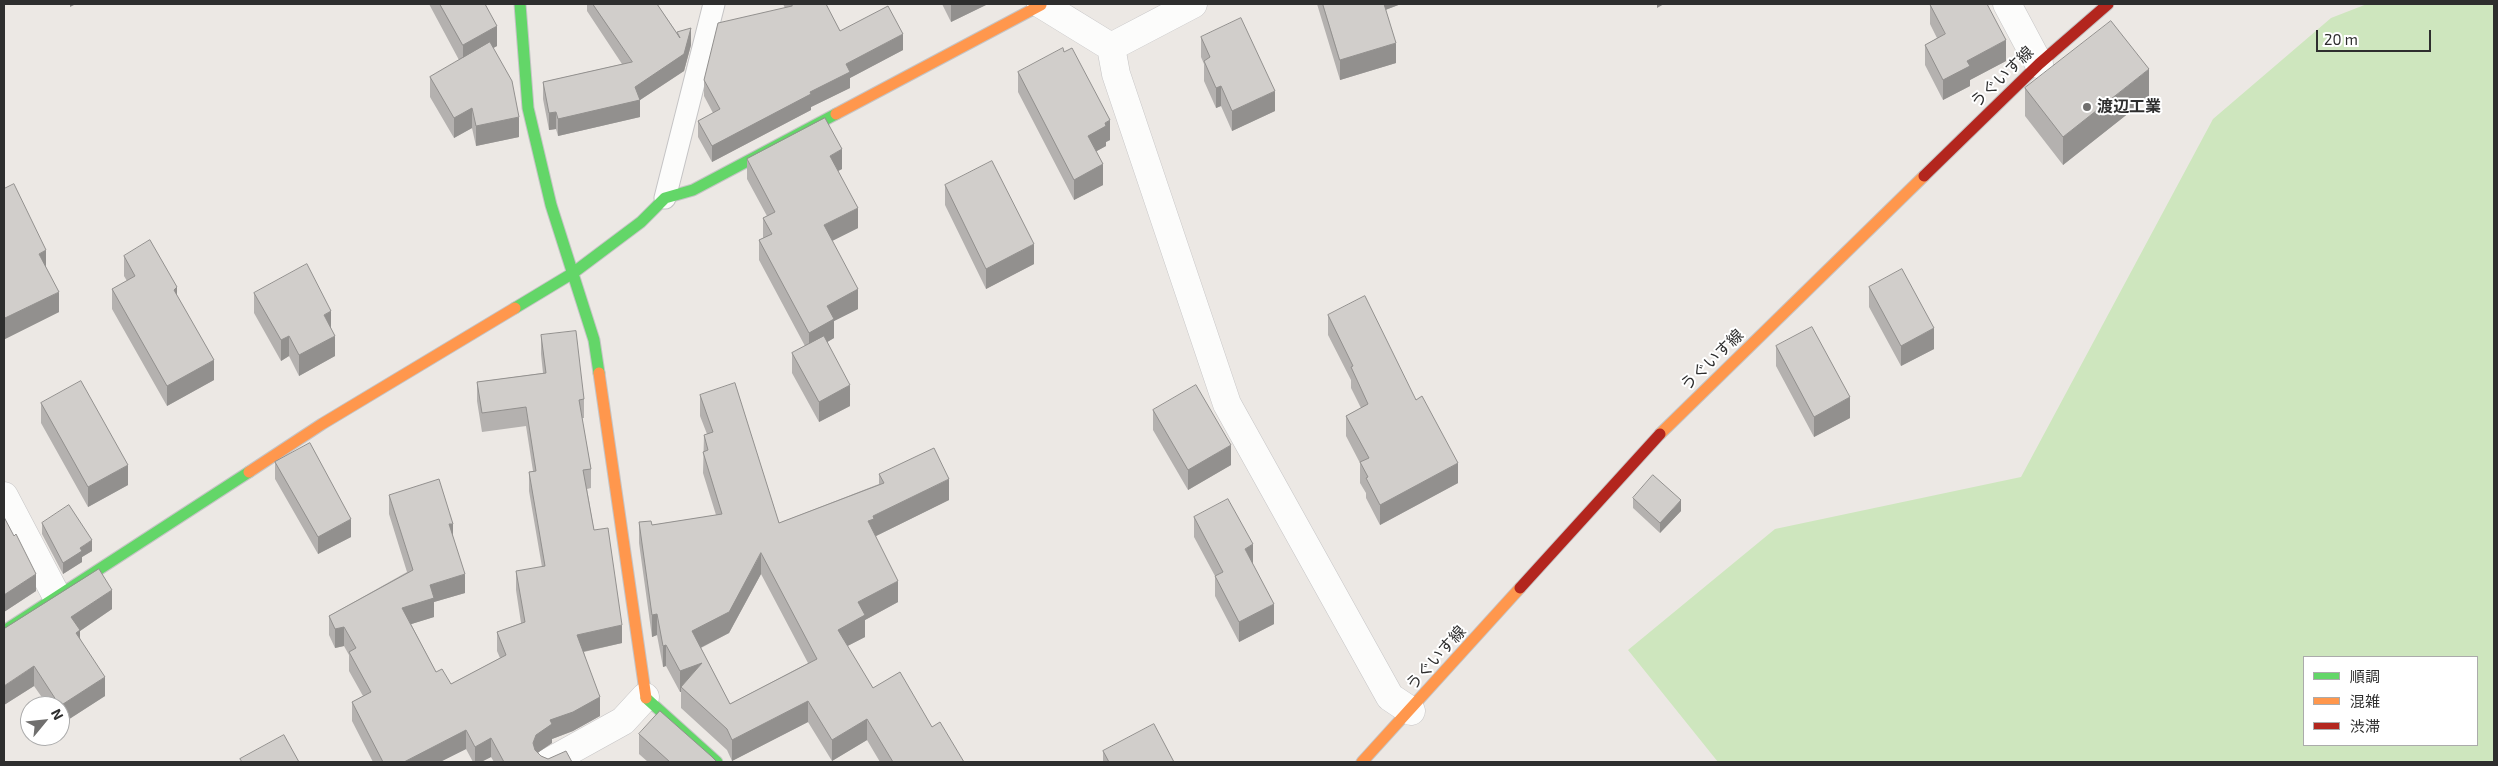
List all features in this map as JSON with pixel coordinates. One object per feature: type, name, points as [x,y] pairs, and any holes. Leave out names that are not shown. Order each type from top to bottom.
[{"type":"street","points":[[520,4],[528,108],[551,205],[594,340],[645,697],[716,762]]},
{"type":"street","points":[[4,631],[56,595],[322,424],[573,273],[641,222],[664,198],[693,190],[1041,4],[1111,47],[1116,74],[1228,404],[1390,697],[1411,711]]},
{"type":"street","points":[[1111,47],[1192,4]]},
{"type":"street","points":[[2007,4],[2039,64]]},
{"type":"street","name":"うぐいす線","points":[[1362,762],[1411,711],[1663,431],[2039,64],[2108,4]]},
{"type":"street","points":[[4,496],[56,595]]},
{"type":"street","points":[[549,762],[623,720],[645,697]]},
{"type":"lane","points":[[664,198],[714,4]]},
{"type":"green space","points":[[2367,4],[2494,4],[2494,762],[1718,762],[1628,650],[1775,529],[2021,477],[2213,119],[2331,18]]},
{"type":"building","points":[[440,4],[485,4],[497,26],[463,45]]},
{"type":"building","points":[[593,4],[657,4],[680,38],[677,32],[691,28],[684,54],[635,87],[640,100],[558,119],[556,112],[549,113],[543,82],[632,62]]},
{"type":"building","points":[[791,4],[826,4],[840,31],[888,6],[903,34],[846,64],[850,72],[712,146],[698,121],[720,109],[704,80],[718,23],[792,6]]},
{"type":"building","points":[[1323,4],[1384,4],[1396,43],[1340,60]]},
{"type":"building","points":[[1930,4],[1987,4],[2006,40],[1967,61],[1970,66],[1943,80],[1925,45],[1945,34]]},
{"type":"building","points":[[1241,18],[1275,91],[1232,111],[1221,86],[1216,88],[1204,61],[1210,57],[1201,37]]},
{"type":"building","points":[[2111,21],[2149,69],[2063,137],[2025,88]]},
{"type":"building","points":[[490,42],[512,81],[519,117],[476,126],[472,108],[454,118],[430,77]]},
{"type":"building","points":[[1063,48],[1064,52],[1072,48],[1110,120],[1105,123],[1106,126],[1088,136],[1103,164],[1074,180],[1018,72]]},
{"type":"building","points":[[825,118],[842,149],[830,156],[858,208],[824,225],[858,289],[827,306],[834,319],[809,333],[759,240],[772,234],[763,218],[775,212],[747,159]]},
{"type":"building","points":[[992,161],[1034,244],[986,269],[945,185]]},
{"type":"building","points":[[14,184],[46,250],[39,254],[59,292],[5,318],[4,189]]},
{"type":"building","points":[[150,240],[177,287],[174,290],[214,360],[167,386],[112,289],[135,276],[124,256]]},
{"type":"building","points":[[307,264],[331,311],[324,315],[335,336],[299,355],[289,336],[281,340],[254,293]]},
{"type":"building","points":[[1902,269],[1934,328],[1901,346],[1869,287]]},
{"type":"building","points":[[1365,296],[1416,400],[1422,396],[1458,463],[1380,505],[1360,462],[1369,458],[1346,416],[1368,404],[1351,367],[1353,366],[1328,315]]},
{"type":"building","points":[[1812,327],[1850,397],[1814,417],[1776,346]]},
{"type":"building","points":[[576,331],[584,399],[579,400],[591,469],[583,470],[594,530],[608,528],[622,625],[577,635],[600,697],[573,712],[550,720],[552,724],[536,735],[533,743],[535,750],[541,756],[548,759],[566,751],[572,762],[504,762],[491,738],[475,747],[466,730],[404,762],[383,762],[352,702],[371,692],[349,652],[356,648],[344,627],[335,629],[329,616],[413,570],[389,495],[439,479],[453,524],[449,524],[465,574],[430,585],[434,598],[402,608],[436,672],[442,669],[451,684],[506,655],[497,632],[525,622],[516,571],[545,566],[529,472],[536,471],[526,407],[482,413],[477,382],[546,373],[541,335]]},
{"type":"building","points":[[824,336],[850,385],[819,402],[792,353]]},
{"type":"building","points":[[81,381],[128,465],[88,487],[41,403]]},
{"type":"building","points":[[735,383],[779,523],[884,483],[879,474],[934,448],[949,479],[873,516],[874,519],[868,521],[898,581],[858,602],[865,615],[838,630],[873,688],[900,672],[932,727],[940,722],[964,762],[893,762],[867,719],[832,740],[808,701],[732,740],[727,729],[681,687],[702,663],[680,671],[666,645],[663,646],[657,614],[652,615],[639,522],[651,521],[652,525],[722,514],[703,452],[708,450],[704,435],[713,432],[700,395]],"holes":[[[761,553],[817,659],[730,704],[692,631],[729,612]]]},
{"type":"building","points":[[1196,385],[1231,445],[1188,470],[1153,410]]},
{"type":"building","points":[[310,443],[351,519],[318,537],[275,462]]},
{"type":"building","points":[[1653,475],[1681,500],[1660,523],[1633,498]]},
{"type":"building","points":[[1228,499],[1253,544],[1245,549],[1274,604],[1239,622],[1215,576],[1223,572],[1194,517]]},
{"type":"building","points":[[69,505],[92,540],[80,548],[82,551],[63,563],[42,523]]},
{"type":"building","points":[[4,517],[14,536],[16,534],[36,574],[4,595]]},
{"type":"building","points":[[99,569],[112,590],[71,617],[80,630],[76,633],[105,677],[70,700],[70,696],[54,696],[34,666],[4,686],[4,629]]},
{"type":"building","points":[[660,711],[717,762],[670,762],[639,734]]},
{"type":"building","points":[[1154,724],[1174,762],[1109,762],[1103,751]]},
{"type":"building","points":[[284,735],[299,762],[242,762],[240,759]]},
{"type":"traffic: fast","points":[[520,4],[528,108],[551,205],[594,340],[599,373]]},
{"type":"traffic: fast","points":[[515,308],[573,273],[641,222],[665,198],[693,190],[836,114]]},
{"type":"traffic: fast","points":[[4,631],[249,472]]},
{"type":"traffic: fast","points":[[646,698],[717,762]]},
{"type":"traffic: slow","points":[[836,114],[1041,5]]},
{"type":"traffic: slow","points":[[1660,434],[1924,176]]},
{"type":"traffic: slow","points":[[249,472],[322,424],[515,308]]},
{"type":"traffic: slow","points":[[599,373],[646,698]]},
{"type":"traffic: slow","points":[[1362,762],[1520,588]]},
{"type":"traffic: jam","points":[[1924,176],[2039,64],[2108,4]]},
{"type":"traffic: jam","points":[[1520,588],[1660,434]]},
{"type":"place","name":"渡辺工業","points":[[2087,107]]}]
